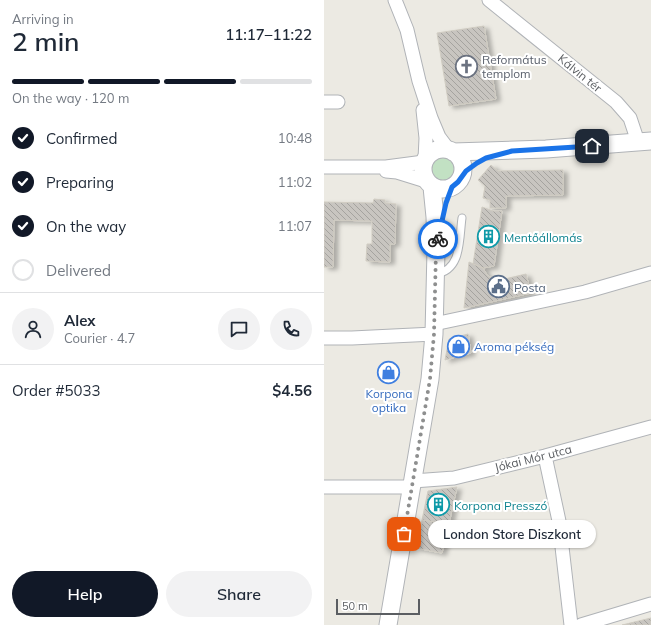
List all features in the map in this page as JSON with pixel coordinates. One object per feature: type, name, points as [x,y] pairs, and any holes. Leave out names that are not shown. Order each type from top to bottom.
[{"type":"street","points":[[395,0],[407,30],[420,81],[439,137],[450,151],[461,160],[463,165],[444,210],[436,250]]},
{"type":"street","name":"Kálvin tér","points":[[450,151],[512,151],[645,142],[630,118],[616,102],[489,0]]},
{"type":"street","points":[[388,625],[430,379],[434,329],[436,274],[435,217],[429,184],[423,175],[422,168],[426,138],[420,81]]},
{"type":"street","points":[[324,102],[338,102]]},
{"type":"street","points":[[324,167],[386,167],[424,160],[432,152],[437,150],[450,151]]},
{"type":"street","name":"Kálvin tér","points":[[457,182],[466,171],[477,163],[486,158],[512,151]]},
{"type":"street","points":[[359,168],[397,172],[438,189],[445,190],[457,182]]},
{"type":"street","points":[[324,338],[352,338],[434,329],[585,292],[651,273]]},
{"type":"street","name":"Jókai Mór utca","points":[[324,487],[412,484],[454,478],[545,456],[651,427]]},
{"type":"street","points":[[545,456],[559,521],[572,625]]},
{"type":"street","points":[[581,625],[651,604]]},
{"type":"lane","points":[[436,274],[443,273],[453,265],[456,257],[462,218]]},
{"type":"green space","points":[[443,156],[452,160],[456,169],[452,178],[443,182],[434,178],[430,169],[434,160]]},
{"type":"building","name":"Református templom","points":[[484,26],[496,99],[449,106],[437,33]]},
{"type":"building","points":[[491,165],[498,171],[563,170],[563,195],[506,196],[506,208],[490,208],[490,200],[483,198],[485,186],[478,180]]},
{"type":"building","points":[[374,199],[385,200],[385,203],[396,204],[395,244],[390,244],[390,262],[366,261],[367,244],[372,244],[372,221],[334,220],[333,267],[324,267],[324,202],[373,203]]},
{"type":"building","name":"Mentőállomás","points":[[482,207],[493,211],[502,211],[494,266],[483,268],[473,264]]},
{"type":"building","name":"Posta","points":[[469,262],[483,268],[487,275],[496,281],[526,274],[531,293],[464,308]]},
{"type":"building","name":"Aroma pékség","points":[[468,334],[471,353],[445,360],[449,339]]},
{"type":"building","name":"Korpona Presszó","points":[[457,487],[449,524],[422,520],[428,491]]},
{"type":"building","points":[[422,520],[449,524],[442,553],[416,548]]},
{"type":"building","points":[[651,618],[651,625],[622,625]]},
{"type":"way so far","points":[[404,534],[430,379],[434,334],[436,250],[438,239]]},
{"type":"place","name":"Református templom","points":[[467,66]]},
{"type":"place","name":"Mentőállomás","points":[[488,237]]},
{"type":"place","name":"Posta","points":[[498,287]]},
{"type":"place","name":"Aroma pékség","points":[[459,346]]},
{"type":"place","name":"Korpona optika","points":[[389,372]]},
{"type":"place","name":"Korpona Presszó","points":[[439,505]]},
{"type":"place","name":"London Store Diszkont","points":[[404,534]]},
{"type":"route","points":[[438,239],[444,210],[452,187],[472,166],[486,158],[512,151],[592,146]]}]
